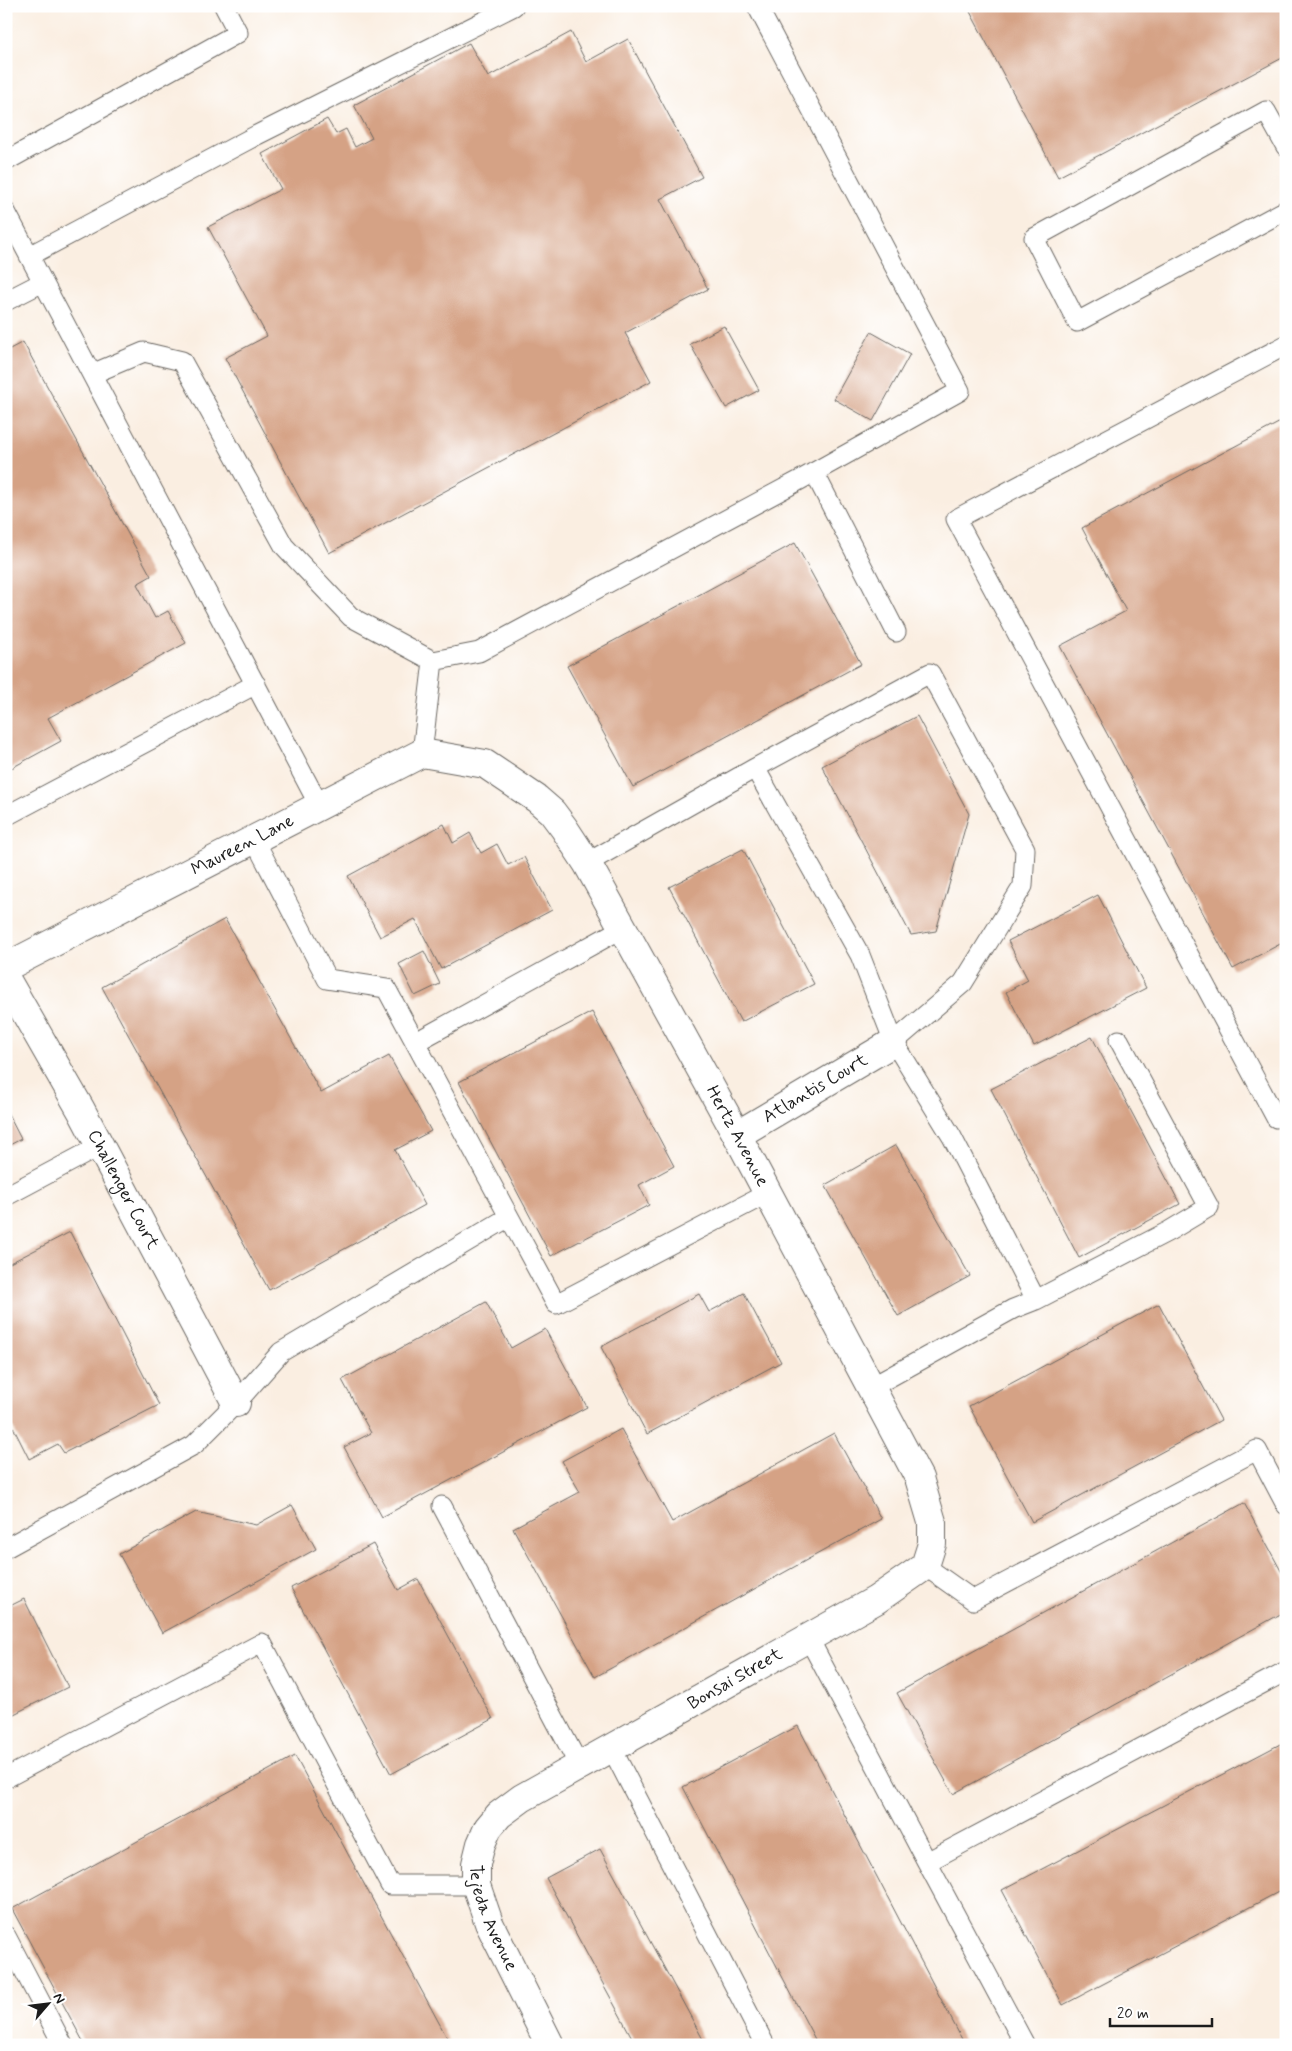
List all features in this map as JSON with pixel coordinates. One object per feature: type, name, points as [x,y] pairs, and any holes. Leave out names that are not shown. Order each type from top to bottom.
[{"type":"street","name":"Hertz Avenue","points":[[422,753],[485,764],[537,799],[552,812],[587,862],[737,1135],[919,1478],[932,1522],[929,1555]]},
{"type":"street","name":"Maureen Lane","points":[[6,968],[422,753]]},
{"type":"street","name":"Challenger Court","points":[[6,979],[100,1146],[236,1403]]},
{"type":"street","name":"Atlantis Court","points":[[737,1135],[894,1042]]},
{"type":"street","name":"Bonsai Street","points":[[522,1798],[876,1600],[929,1555]]},
{"type":"street","name":"Tejeda Avenue","points":[[522,1798],[498,1815],[488,1828],[481,1844],[476,1864],[476,1885],[489,1923],[550,2045]]},
{"type":"lane","points":[[6,160],[238,33],[224,6]]},
{"type":"lane","points":[[29,256],[257,136],[514,6]]},
{"type":"lane","points":[[92,374],[144,352],[182,361],[284,546],[351,616],[432,661],[478,652],[814,472],[960,391],[757,6]]},
{"type":"lane","points":[[1286,148],[1266,111],[1034,238],[1077,322],[1286,210]]},
{"type":"lane","points":[[6,212],[320,805]]},
{"type":"lane","points":[[6,301],[43,282]]},
{"type":"lane","points":[[1286,345],[956,519],[1276,1118],[1286,1113]]},
{"type":"lane","points":[[814,472],[896,632]]},
{"type":"lane","points":[[422,753],[432,661]]},
{"type":"lane","points":[[587,862],[930,673],[1025,849],[1023,886],[963,983],[894,1042]]},
{"type":"lane","points":[[6,816],[256,684]]},
{"type":"lane","points":[[755,768],[860,955],[894,1042],[952,1136],[1036,1300]]},
{"type":"lane","points":[[254,839],[327,979],[386,988],[556,1304],[768,1194]]},
{"type":"lane","points":[[416,1042],[623,928]]},
{"type":"lane","points":[[870,1388],[1013,1309],[1036,1300],[1169,1231],[1209,1207],[1119,1040]]},
{"type":"lane","points":[[6,1196],[100,1146]]},
{"type":"lane","points":[[6,1548],[194,1445],[236,1403],[281,1352],[509,1217]]},
{"type":"lane","points":[[929,1555],[973,1600],[1257,1450],[1286,1505]]},
{"type":"lane","points":[[442,1506],[580,1767]]},
{"type":"lane","points":[[808,1637],[1025,2045]]},
{"type":"lane","points":[[6,1778],[262,1644],[390,1885],[476,1885]]},
{"type":"lane","points":[[926,1862],[1286,1671]]},
{"type":"lane","points":[[612,1749],[765,2045]]},
{"type":"lane","points":[[6,1936],[63,2045]]},
{"type":"building","points":[[967,6],[1286,6],[1286,56],[1058,177]]},
{"type":"building","points":[[571,32],[586,62],[628,39],[702,177],[660,199],[708,289],[625,333],[651,381],[329,553],[225,358],[267,336],[208,227],[281,189],[262,154],[327,119],[336,134],[346,129],[355,147],[372,138],[354,105],[469,43],[488,77]]},
{"type":"building","points":[[724,326],[759,390],[726,408],[690,344]]},
{"type":"building","points":[[871,332],[910,354],[873,421],[834,399]]},
{"type":"building","points":[[23,342],[151,576],[137,584],[155,618],[168,611],[186,643],[48,718],[61,741],[6,771],[6,351]]},
{"type":"building","points":[[1286,419],[1286,941],[1233,969],[1060,646],[1126,611],[1082,528]]},
{"type":"building","points":[[795,543],[861,664],[633,787],[567,666]]},
{"type":"building","points":[[917,716],[969,814],[936,931],[911,935],[822,766]]},
{"type":"building","points":[[444,824],[453,843],[470,833],[481,853],[497,844],[508,865],[524,857],[552,910],[441,969],[415,919],[380,937],[348,876]]},
{"type":"building","points":[[743,849],[814,984],[741,1022],[669,887]]},
{"type":"building","points":[[1098,895],[1146,988],[1034,1046],[1006,992],[1028,980],[1008,941]]},
{"type":"building","points":[[225,919],[321,1093],[389,1056],[431,1131],[395,1150],[425,1205],[269,1290],[102,987]]},
{"type":"building","points":[[424,951],[440,984],[415,996],[399,964]]},
{"type":"building","points":[[592,1012],[674,1166],[639,1185],[649,1205],[551,1256],[459,1082]]},
{"type":"building","points":[[1092,1037],[1180,1204],[1079,1258],[991,1089]]},
{"type":"building","points":[[6,1110],[21,1139],[6,1147]]},
{"type":"building","points":[[896,1145],[970,1276],[898,1316],[825,1185]]},
{"type":"building","points":[[70,1232],[159,1405],[64,1453],[58,1444],[29,1459],[13,1427],[6,1431],[6,1265]]},
{"type":"building","points":[[744,1293],[781,1362],[647,1434],[601,1347],[699,1294],[709,1312]]},
{"type":"building","points":[[486,1302],[511,1348],[545,1329],[587,1407],[382,1517],[344,1447],[371,1433],[342,1380]]},
{"type":"building","points":[[1159,1304],[1221,1420],[1032,1522],[969,1406]]},
{"type":"building","points":[[621,1429],[672,1522],[834,1433],[881,1519],[595,1677],[513,1528],[580,1492],[562,1461]]},
{"type":"building","points":[[1244,1503],[1286,1580],[1286,1611],[953,1794],[897,1693]]},
{"type":"building","points":[[292,1505],[316,1549],[162,1633],[119,1554],[196,1512],[256,1525]]},
{"type":"building","points":[[373,1544],[398,1590],[418,1579],[493,1719],[391,1774],[291,1588]]},
{"type":"building","points":[[24,1599],[68,1687],[6,1718],[6,1608]]},
{"type":"building","points":[[798,1726],[965,2045],[818,2045],[683,1787]]},
{"type":"building","points":[[1286,1741],[1286,1888],[1063,2005],[1002,1890]]},
{"type":"building","points":[[295,1756],[451,2045],[85,2045],[12,1909]]},
{"type":"building","points":[[600,1849],[706,2045],[636,2045],[546,1878]]}]
